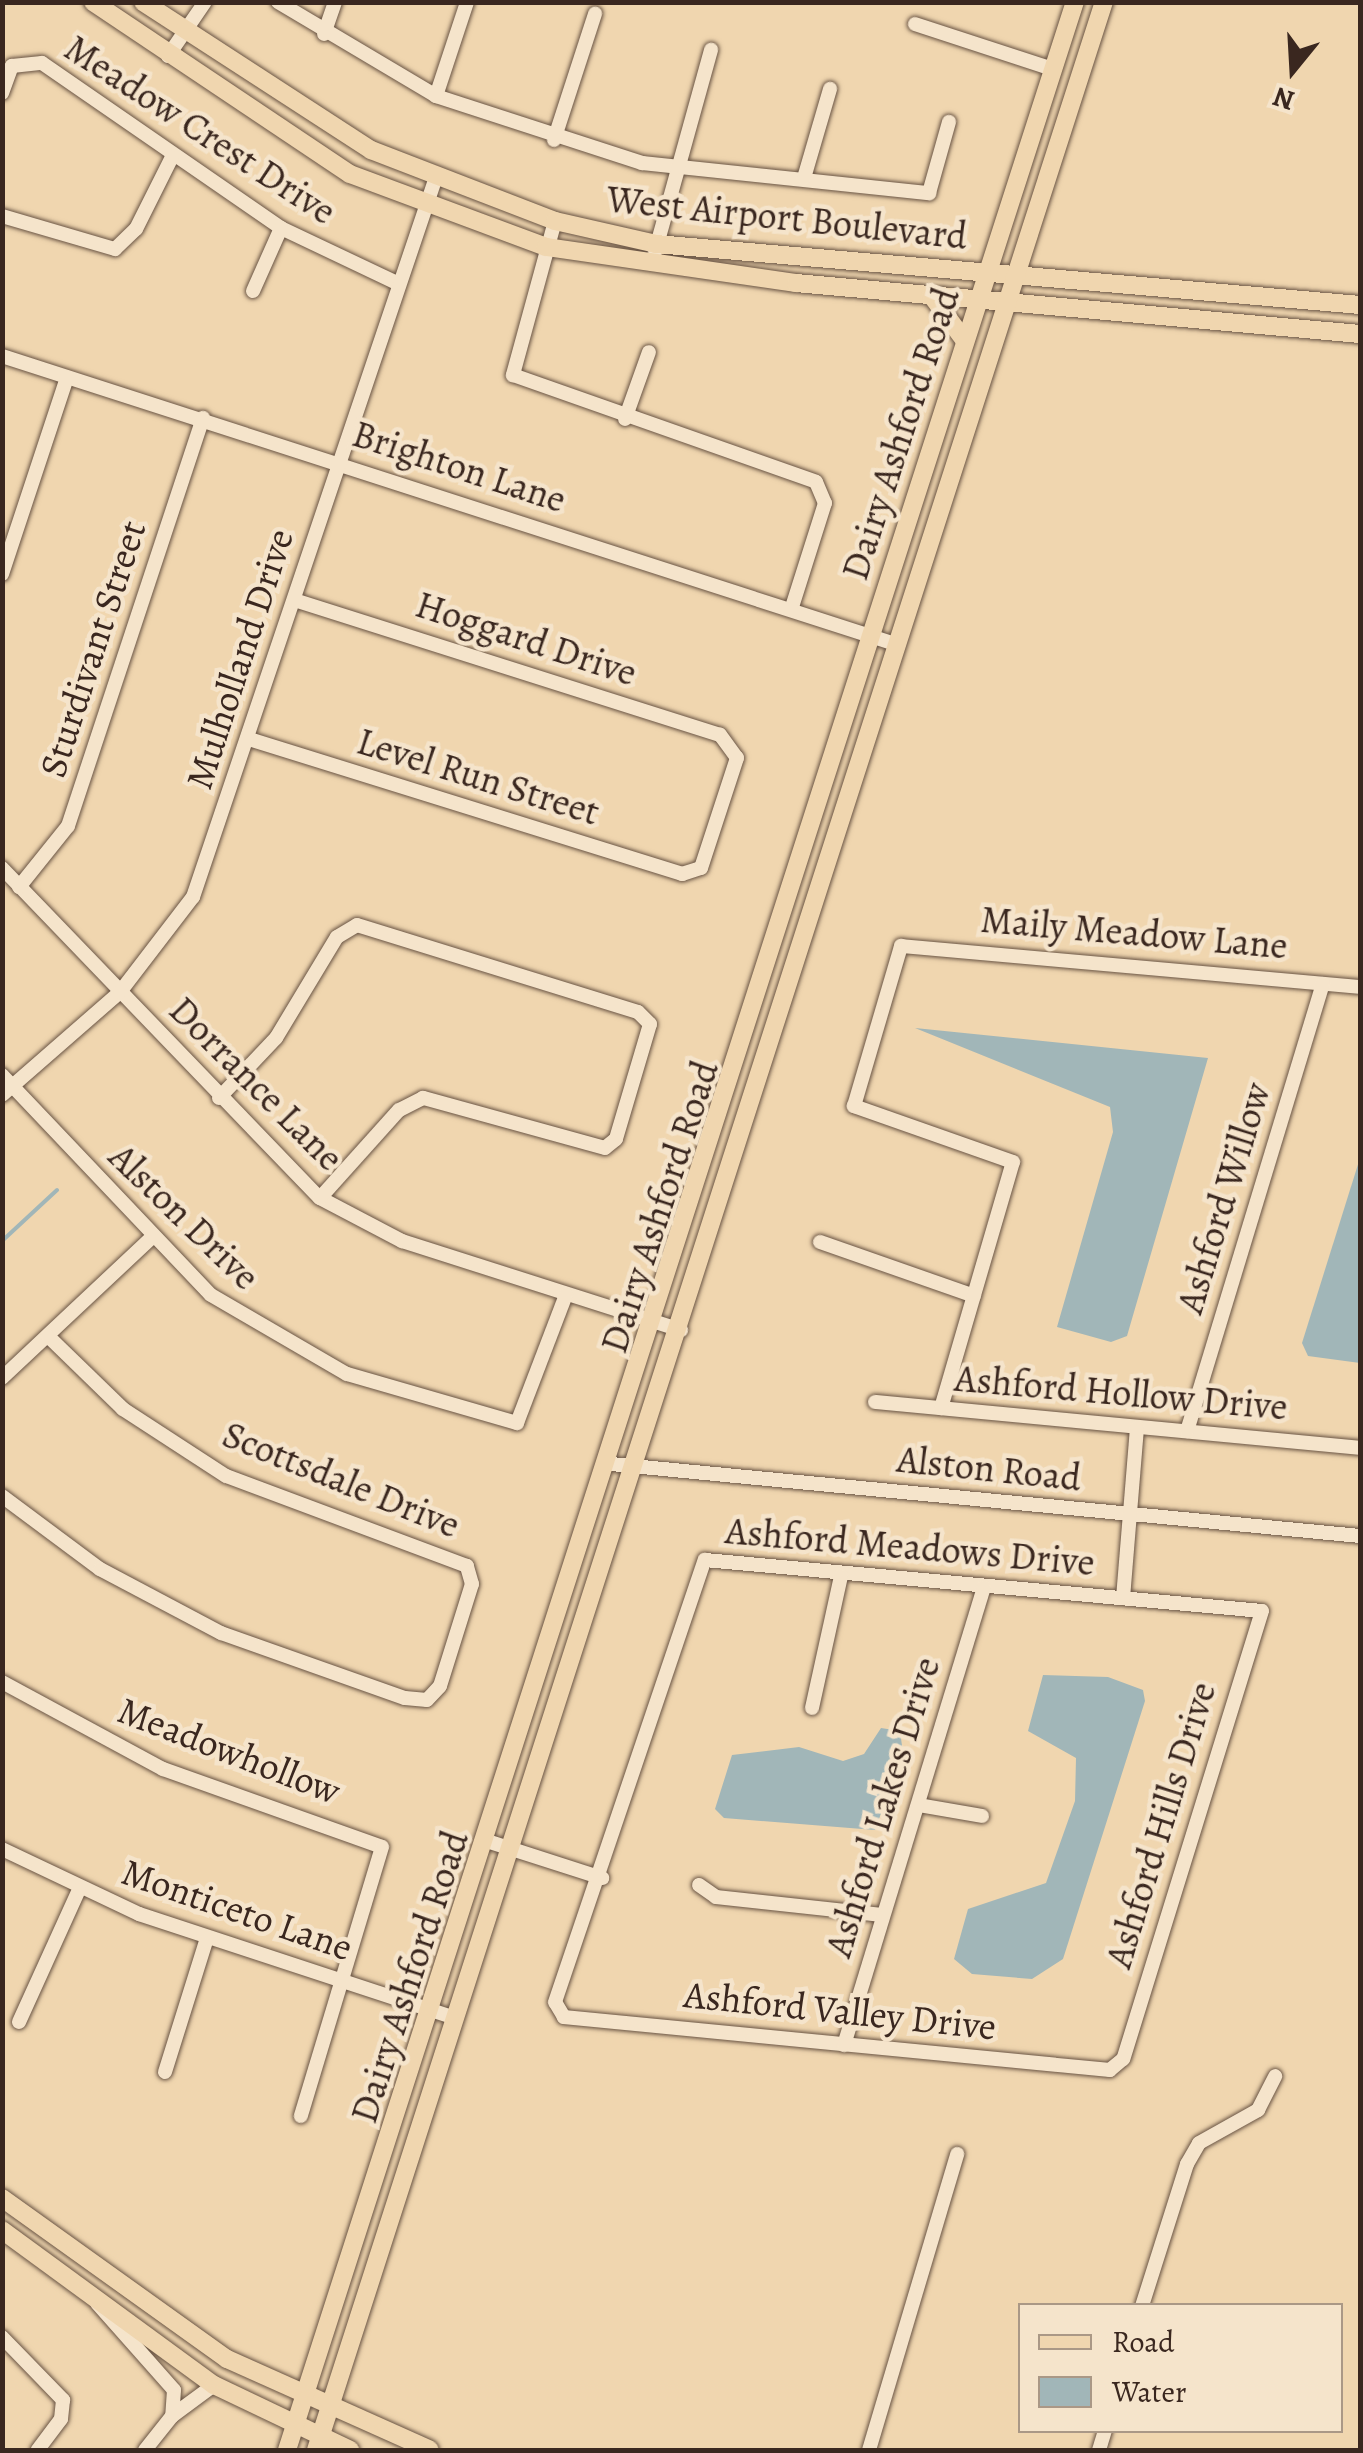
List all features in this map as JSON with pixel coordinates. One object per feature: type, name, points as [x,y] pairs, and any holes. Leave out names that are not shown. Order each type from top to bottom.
[{"type":"main road","name":"West Airport Boulevard","points":[[93,2],[278,132],[426,207],[546,247],[654,268],[1360,334]]},
{"type":"main road","name":"West Airport Boulevard","points":[[143,2],[294,106],[436,180],[555,221],[656,244],[1360,305]]},
{"type":"main road","name":"Dairy Ashford Road","points":[[287,2450],[490,1842],[762,998],[870,636],[1075,2]]},
{"type":"main road","name":"Dairy Ashford Road","points":[[318,2444],[681,1330],[895,644],[1104,2]]},
{"type":"main road","points":[[278,132],[294,106]]},
{"type":"main road","points":[[1026,238],[1049,278]]},
{"type":"main road","points":[[931,295],[965,341]]},
{"type":"main road","points":[[762,998],[784,1005]]},
{"type":"main road","points":[[2,2198],[161,2316],[304,2400],[430,2450]]},
{"type":"main road","points":[[368,2206],[393,2215]]},
{"type":"main road","points":[[2,2230],[214,2386],[294,2427],[318,2444],[350,2450]]},
{"type":"main road","points":[[33,2253],[47,2233]]},
{"type":"street","points":[[168,56],[205,2]]},
{"type":"street","points":[[278,2],[324,34],[436,96],[554,140],[677,168],[929,193],[949,122]]},
{"type":"street","points":[[324,34],[335,2]]},
{"type":"street","points":[[436,96],[467,2]]},
{"type":"street","points":[[554,140],[595,14]]},
{"type":"street","points":[[915,24],[1053,69]]},
{"type":"street","points":[[654,268],[656,244],[711,50]]},
{"type":"street","name":"Meadow Crest Drive","points":[[2,93],[20,62],[42,63],[172,157],[281,228],[398,283]]},
{"type":"street","points":[[804,178],[830,88]]},
{"type":"street","points":[[2,216],[106,249],[122,244],[172,157]]},
{"type":"street","name":"Mulholland Drive","points":[[6,1085],[120,992],[193,897],[436,180]]},
{"type":"street","points":[[555,221],[512,376],[821,490],[825,503],[791,610]]},
{"type":"street","points":[[253,292],[281,228]]},
{"type":"street","points":[[626,419],[648,352]]},
{"type":"street","name":"Brighton Lane","points":[[2,356],[339,461],[895,644]]},
{"type":"street","points":[[2,574],[67,377]]},
{"type":"street","name":"Sturdivant Street","points":[[19,887],[68,826],[203,418]]},
{"type":"street","name":"Hoggard Drive","points":[[294,600],[736,745],[701,868],[688,874]]},
{"type":"street","name":"Level Run Street","points":[[249,740],[688,874]]},
{"type":"street","name":"Dorrance Lane","points":[[2,868],[219,1098],[320,1198],[402,1240],[681,1330]]},
{"type":"street","points":[[219,1098],[276,1038],[346,928],[368,926],[648,1019],[639,1070],[605,1148],[424,1098],[399,1110],[320,1198]]},
{"type":"street","name":"Maily Meadow Lane","points":[[974,1296],[1013,1162],[854,1106],[901,946],[1360,987]]},
{"type":"street","name":"Ashford Willow","points":[[1187,1431],[1323,984]]},
{"type":"street","name":"Alston Drive","points":[[6,1085],[150,1239],[250,1325],[299,1352],[516,1424],[566,1295]]},
{"type":"street","points":[[2,1378],[150,1239]]},
{"type":"street","points":[[820,1242],[974,1296],[941,1408]]},
{"type":"street","name":"Scottsdale Drive","points":[[2,1496],[176,1613],[427,1700],[440,1686],[471,1571],[226,1476],[123,1409],[48,1336]]},
{"type":"street","name":"Ashford Hollow Drive","points":[[875,1402],[1360,1448]]},
{"type":"street","points":[[1123,1598],[1137,1428]]},
{"type":"street","name":"Alston Road","points":[[611,1464],[1360,1536]]},
{"type":"street","name":"Ashford Meadows Drive","points":[[602,1878],[705,1560],[841,1576],[1262,1611]]},
{"type":"street","points":[[812,1708],[841,1576]]},
{"type":"street","name":"Ashford Lakes Drive","points":[[844,2045],[984,1588]]},
{"type":"street","name":"Ashford Hills Drive","points":[[1123,2059],[1262,1611]]},
{"type":"street","name":"Meadowhollow","points":[[2,1682],[163,1768],[382,1848],[344,1980]]},
{"type":"street","points":[[919,1805],[982,1816]]},
{"type":"street","points":[[490,1842],[602,1878]]},
{"type":"street","name":"Monticeto Lane","points":[[2,1850],[79,1890],[207,1938],[456,2018]]},
{"type":"street","name":"Ashford Valley Drive","points":[[602,1878],[555,2002],[564,2016],[1110,2070],[1123,2059]]},
{"type":"street","points":[[699,1885],[716,1896],[882,1915]]},
{"type":"street","points":[[18,2022],[79,1890]]},
{"type":"street","points":[[165,2072],[207,1938]]},
{"type":"street","points":[[301,2116],[344,1980]]},
{"type":"street","points":[[1143,2303],[1187,2164],[1198,2143],[1258,2110],[1275,2076]]},
{"type":"street","points":[[869,2450],[957,2154]]},
{"type":"street","points":[[97,2303],[174,2390],[172,2416]]},
{"type":"street","points":[[2,2337],[58,2394],[63,2412],[38,2450]]},
{"type":"street","points":[[145,2450],[172,2416],[214,2386]]},
{"type":"water","points":[[915,1028],[1208,1058],[1127,1336],[1111,1342],[1057,1327],[1113,1132],[1110,1107]]},
{"type":"water","points":[[1360,1158],[1360,1363],[1308,1356],[1302,1343]]},
{"type":"water","points":[[1043,1675],[1108,1677],[1143,1690],[1145,1701],[1063,1959],[1032,1979],[972,1974],[954,1959],[968,1909],[1046,1883],[1075,1801],[1076,1758],[1028,1731]]},
{"type":"water","points":[[881,1728],[900,1731],[903,1753],[875,1830],[724,1818],[715,1809],[732,1755],[799,1747],[843,1761],[864,1754]]},
{"type":"waterway","points":[[2,1241],[57,1190]]}]
